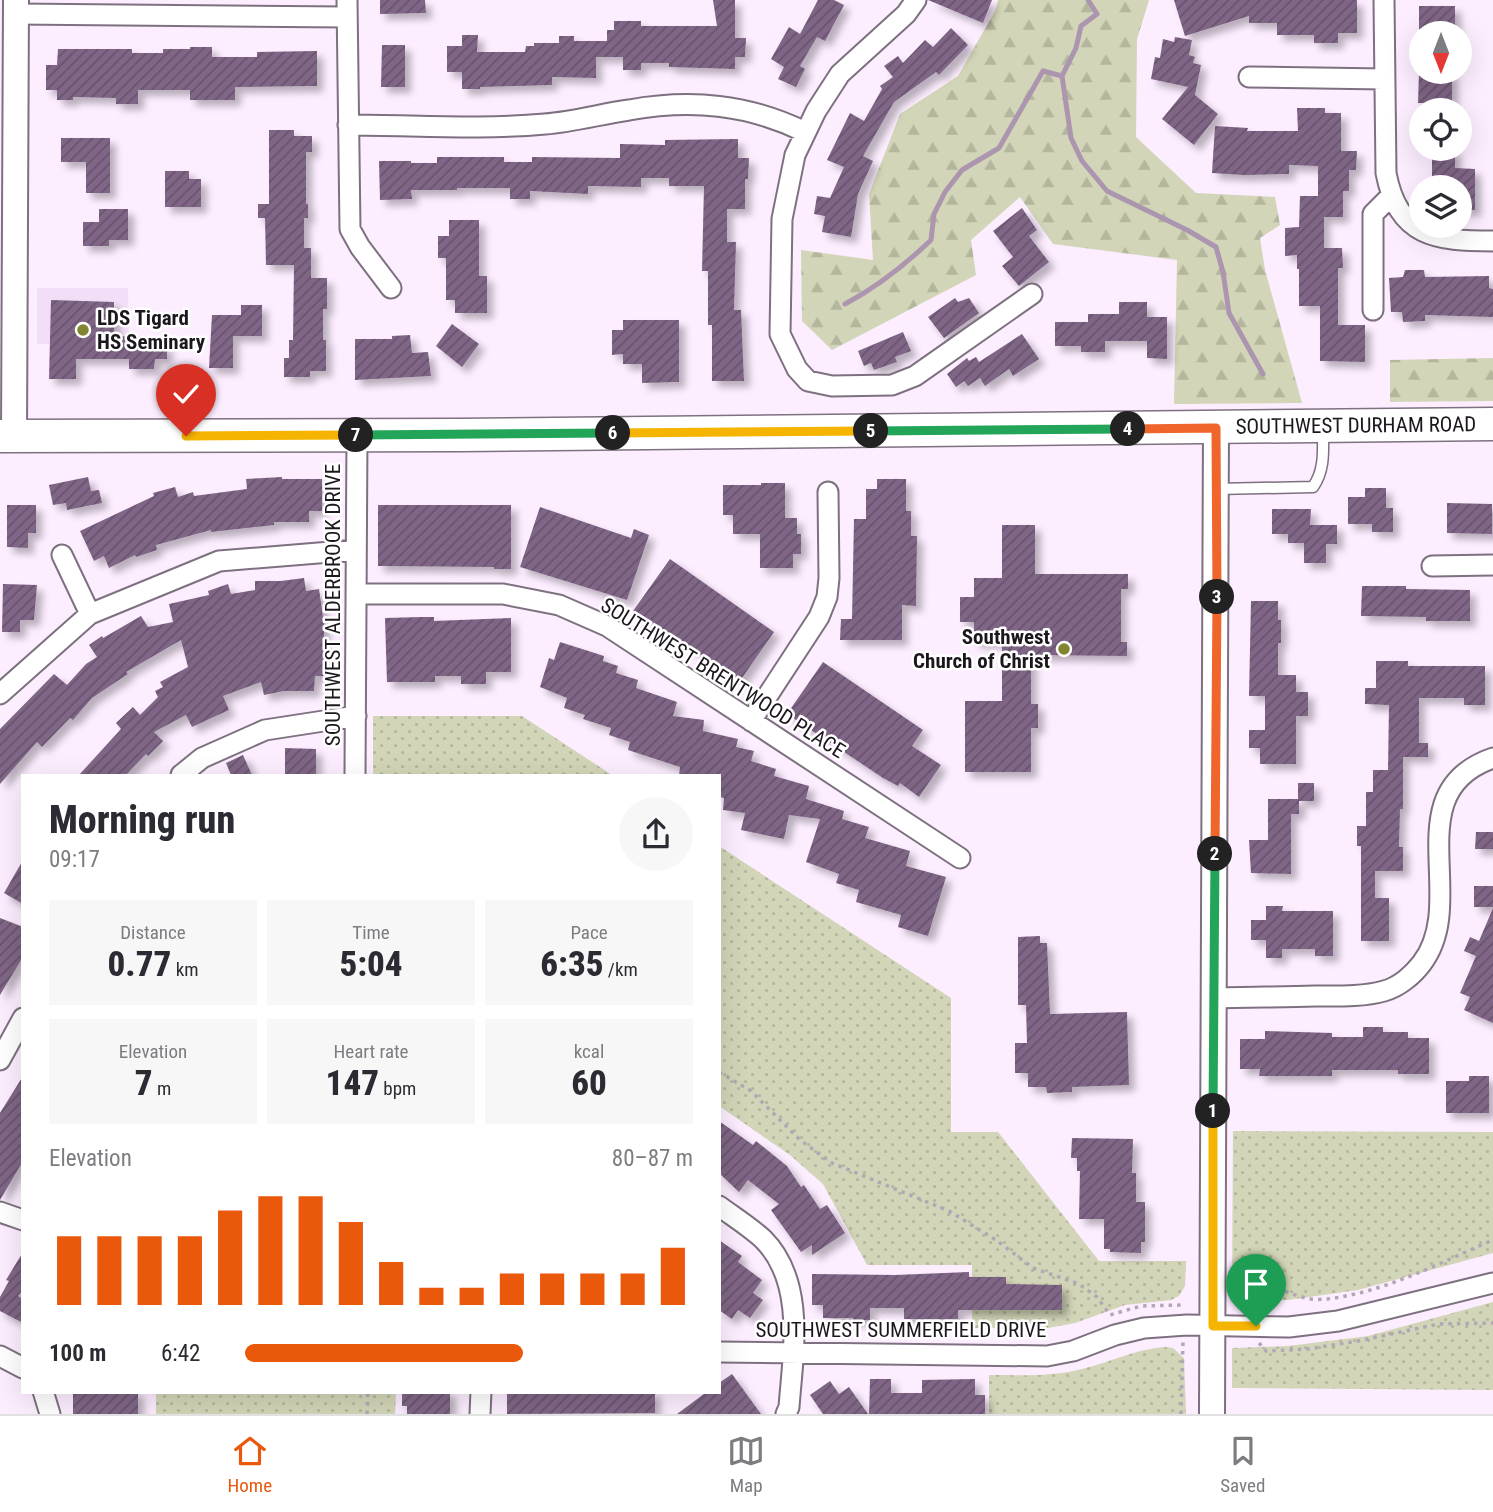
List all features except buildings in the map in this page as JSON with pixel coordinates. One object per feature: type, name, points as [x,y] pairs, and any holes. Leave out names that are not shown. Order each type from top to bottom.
[{"type":"main road","name":"SOUTHWEST DURHAM ROAD","points":[[7,436],[1493,424]]},
{"type":"street","points":[[916,0],[906,14],[840,74],[805,132],[795,155],[782,219],[780,334],[797,369],[808,381],[820,385],[871,386],[900,383],[915,376],[1032,294]]},
{"type":"street","points":[[1384,0],[1386,173],[1390,197],[1410,224],[1438,237],[1493,241]]},
{"type":"street","points":[[7,436],[16,7],[347,8],[351,229],[360,247],[391,288]]},
{"type":"street","points":[[1249,77],[1384,79]]},
{"type":"street","points":[[348,125],[547,124],[654,106],[717,104],[779,119],[805,132]]},
{"type":"street","points":[[1373,310],[1373,214],[1390,197]]},
{"type":"street","points":[[1212,1414],[1216,428]]},
{"type":"street","name":"SOUTHWEST ALDERBROOK DRIVE","points":[[355,774],[357,435]]},
{"type":"street","points":[[751,721],[819,617],[827,597],[828,492]]},
{"type":"street","points":[[0,694],[90,614],[219,561],[355,550]]},
{"type":"street","points":[[62,555],[90,614]]},
{"type":"street","points":[[1432,566],[1493,565]]},
{"type":"street","name":"SOUTHWEST BRENTWOOD PLACE","points":[[356,594],[503,594],[559,605],[607,626],[960,858]]},
{"type":"street","points":[[182,774],[202,758],[265,730],[355,716]]},
{"type":"street","points":[[1213,998],[1339,996],[1385,991],[1413,976],[1430,953],[1436,940],[1440,918],[1439,816],[1450,789],[1464,773],[1479,762],[1493,758]]},
{"type":"street","points":[[0,1060],[21,1021]]},
{"type":"street","points":[[721,1208],[764,1241],[785,1273],[793,1323],[793,1352],[786,1414]]},
{"type":"street","points":[[0,1212],[21,1219]]},
{"type":"street","name":"SOUTHWEST SUMMERFIELD DRIVE","points":[[721,1352],[1047,1356],[1073,1351],[1115,1335],[1144,1328],[1187,1325],[1289,1327],[1338,1321],[1493,1283]]},
{"type":"street","points":[[0,1356],[21,1367]]},
{"type":"street","points":[[44,1394],[50,1414]]},
{"type":"street","points":[[480,1414],[481,1394]]},
{"type":"lane","points":[[1216,489],[1313,487],[1323,464],[1323,426]]},
{"type":"path","points":[[721,1073],[751,1091],[800,1140],[832,1163],[949,1211],[996,1240],[1033,1268],[1079,1284],[1097,1297],[1111,1315],[1141,1306],[1183,1305],[1187,1325],[1182,1346],[1181,1414]]},
{"type":"path","points":[[367,1414],[368,1394]]},
{"type":"shaded area","name":"LDS Tigard HS Seminary","points":[[37,288],[128,288],[129,344],[37,344]]},
{"type":"green space","points":[[998,0],[1149,0],[1137,39],[1136,137],[1196,193],[1275,197],[1280,225],[1260,238],[1265,270],[1302,403],[1174,404],[1177,260],[1053,244],[1020,197],[971,240],[976,275],[832,350],[802,321],[801,250],[873,260],[869,194],[900,114],[958,76],[995,11]]},
{"type":"green space","points":[[1493,358],[1493,401],[1390,402],[1390,360]]},
{"type":"green space","points":[[373,716],[522,716],[610,774],[373,774]]},
{"type":"green space","points":[[721,847],[951,998],[951,1132],[998,1132],[1099,1261],[1186,1261],[1185,1286],[1179,1296],[1171,1300],[1125,1305],[1075,1323],[1048,1328],[972,1328],[972,1265],[867,1265],[823,1184],[790,1155],[721,1107]]},
{"type":"green space","points":[[1233,1131],[1493,1132],[1493,1253],[1358,1290],[1288,1300],[1232,1300]]},
{"type":"green space","points":[[1493,1302],[1493,1390],[1232,1388],[1232,1348],[1288,1346],[1368,1336]]},
{"type":"green space","points":[[1173,1348],[1184,1358],[1186,1414],[989,1414],[989,1375],[1071,1372],[1144,1350]]},
{"type":"green space","points":[[156,1394],[396,1394],[395,1414],[156,1414]]},
{"type":"waterway","points":[[845,304],[890,275],[931,240],[934,214],[945,192],[962,170],[999,148],[1043,71],[1062,76],[1076,48],[1081,26],[1097,14],[1088,0]]},
{"type":"waterway","points":[[1062,76],[1071,138],[1082,161],[1107,191],[1216,247],[1229,313],[1263,374]]},
{"type":"place","name":"LDS Tigard HS Seminary","points":[[83,330]]},
{"type":"place","name":"Southwest Church of Christ","points":[[1064,649]]},
{"type":"route","points":[[186,436],[1216,428],[1212,1312],[1213,1326],[1256,1326]]}]
